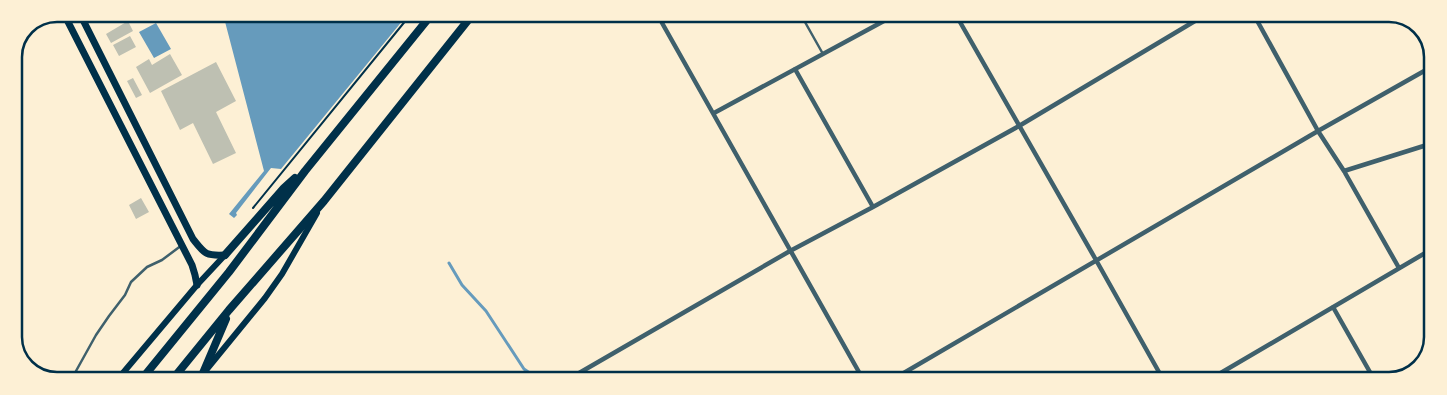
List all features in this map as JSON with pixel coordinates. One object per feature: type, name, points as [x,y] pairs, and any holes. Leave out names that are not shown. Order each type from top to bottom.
[{"type":"highway","points":[[148,372],[229,272],[304,171],[425,22]]},
{"type":"highway","points":[[179,372],[229,310],[324,201],[467,22]]},
{"type":"highway","points":[[225,255],[284,188],[304,171]]},
{"type":"highway","points":[[203,372],[229,310]]},
{"type":"main road","points":[[68,22],[192,265],[197,285]]},
{"type":"main road","points":[[84,22],[193,239],[203,252],[212,256],[225,255]]},
{"type":"main road","points":[[109,102],[121,96]]},
{"type":"main road","points":[[204,372],[265,298],[282,274],[324,201]]},
{"type":"main road","points":[[182,245],[193,239]]},
{"type":"main road","points":[[124,372],[197,285],[225,255]]},
{"type":"street","points":[[662,22],[859,372]]},
{"type":"street","points":[[714,113],[882,22]]},
{"type":"street","points":[[960,22],[1159,372]]},
{"type":"street","points":[[581,372],[790,251],[874,207],[1019,126],[1193,22]]},
{"type":"street","points":[[1258,22],[1318,130],[1344,170],[1399,268]]},
{"type":"street","points":[[795,69],[874,207]]},
{"type":"street","points":[[905,372],[1318,130],[1424,71]]},
{"type":"street","points":[[1344,170],[1424,146]]},
{"type":"street","points":[[1223,372],[1424,254]]},
{"type":"street","points":[[1333,308],[1370,372]]},
{"type":"lane","points":[[805,22],[823,54]]},
{"type":"lane","points":[[75,372],[96,335],[125,295],[131,282],[146,268],[162,260],[182,245]]},
{"type":"path","points":[[253,208],[404,22]]},
{"type":"water","points":[[225,22],[401,22],[281,169],[271,168],[234,218],[229,214],[264,171]]},
{"type":"water","points":[[156,23],[171,49],[154,58],[139,32]]},
{"type":"building","points":[[126,22],[128,22],[133,31],[111,43],[106,34]]},
{"type":"building","points":[[130,36],[136,47],[119,56],[113,45]]},
{"type":"building","points":[[170,54],[182,75],[150,93],[136,67],[149,59],[152,65]]},
{"type":"building","points":[[216,62],[236,101],[216,112],[236,153],[213,164],[193,123],[180,130],[161,91]]},
{"type":"building","points":[[133,78],[142,95],[136,98],[127,81]]},
{"type":"building","points":[[141,198],[149,212],[136,219],[129,205]]},
{"type":"waterway","points":[[449,263],[462,285],[486,311],[524,369],[528,372]]}]
